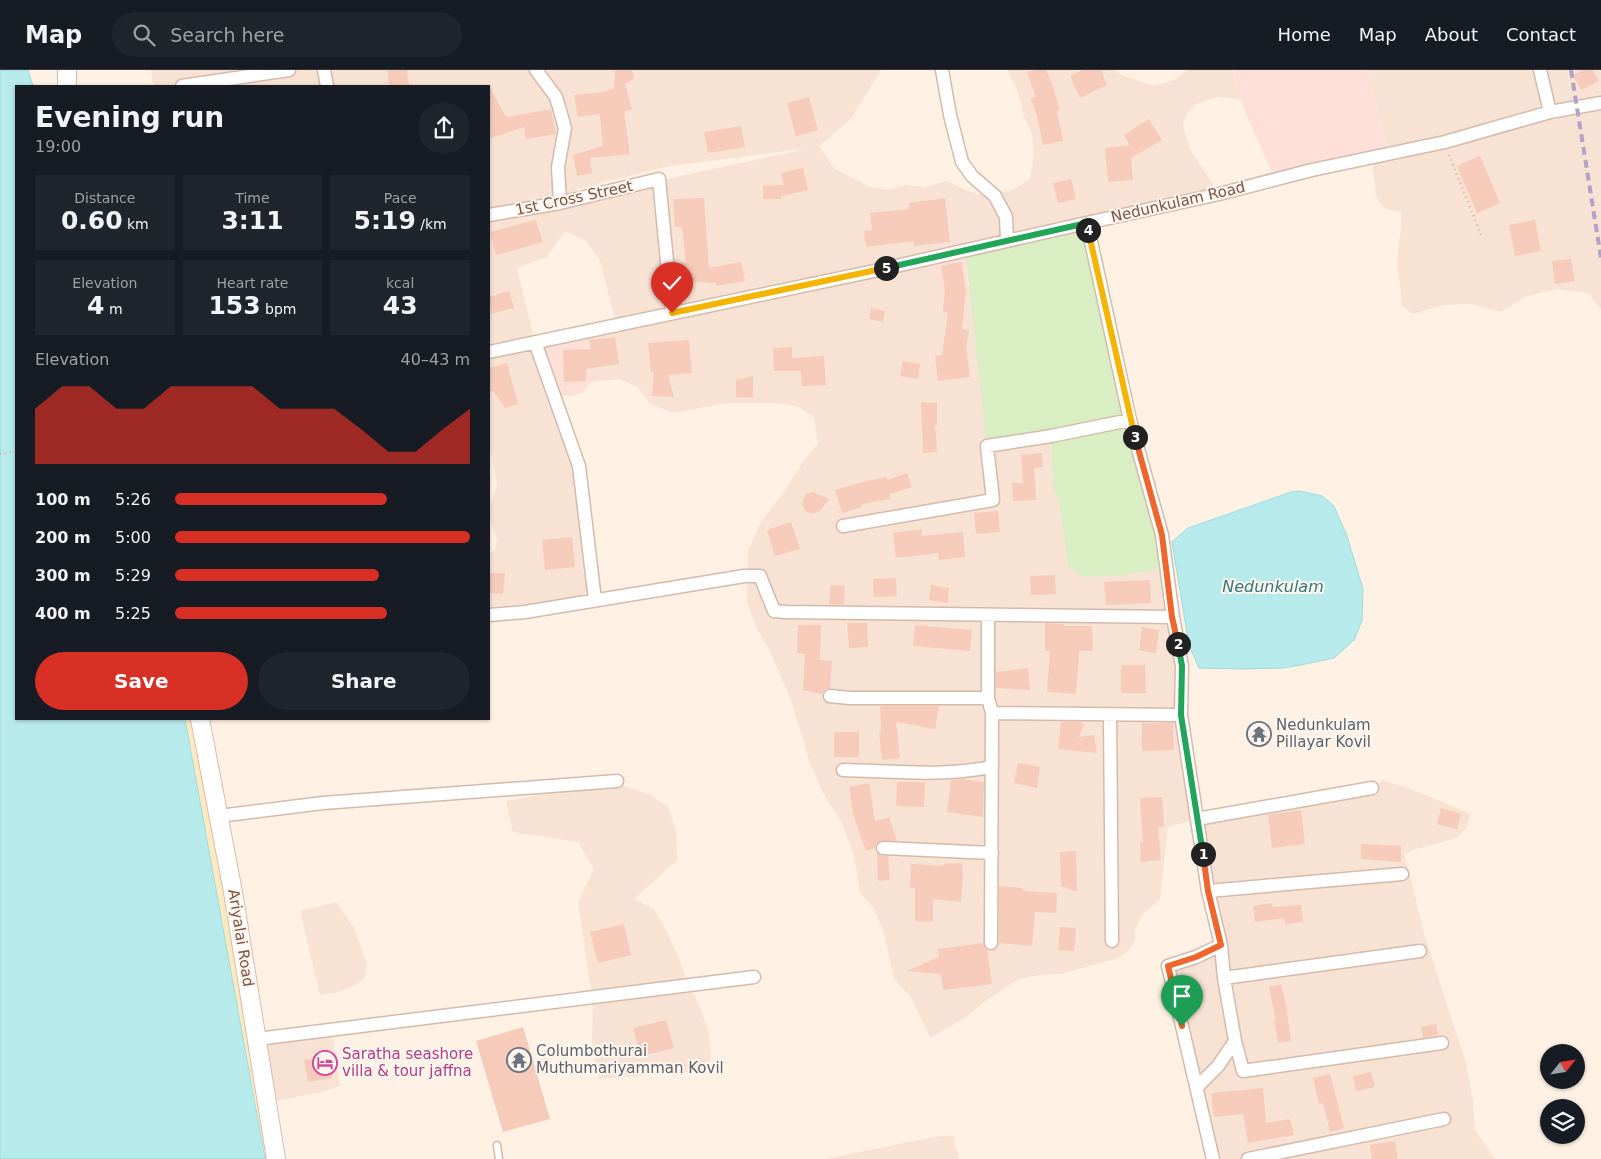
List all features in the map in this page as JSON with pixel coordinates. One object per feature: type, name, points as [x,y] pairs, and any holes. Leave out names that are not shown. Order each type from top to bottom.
[{"type":"street","points":[[67,85],[68,70]]},
{"type":"street","points":[[189,85],[289,70]]},
{"type":"street","points":[[324,70],[328,85]]},
{"type":"street","points":[[536,70],[556,97],[565,128],[558,167],[560,203]]},
{"type":"street","points":[[942,70],[950,115],[962,162],[972,176],[995,196],[1006,217],[1008,240]]},
{"type":"street","points":[[1540,70],[1550,112]]},
{"type":"street","name":"Nedunkulam Road","points":[[490,352],[874,271],[1219,194],[1312,170],[1445,142],[1550,112],[1601,103]]},
{"type":"street","name":"1st Cross Street","points":[[490,215],[560,203],[659,179],[672,313]]},
{"type":"street","points":[[1087,223],[1130,420],[1162,535],[1172,617],[1182,666],[1181,715],[1208,891],[1221,945],[1224,978],[1235,1041],[1243,1071],[1442,1043]]},
{"type":"street","points":[[535,342],[579,466],[595,600]]},
{"type":"street","points":[[843,526],[994,500],[987,446],[1051,436],[1130,420]]},
{"type":"street","points":[[490,615],[525,612],[744,576],[760,576],[774,611],[1172,617]]},
{"type":"street","points":[[988,615],[988,698],[992,713],[990,943]]},
{"type":"street","points":[[830,696],[850,698],[988,698]]},
{"type":"street","points":[[992,713],[1181,715]]},
{"type":"street","points":[[1110,715],[1112,941]]},
{"type":"street","name":"Ariyalai Road","points":[[200,720],[233,892],[276,1159]]},
{"type":"street","points":[[843,770],[925,773],[970,771],[991,767]]},
{"type":"street","points":[[219,816],[323,803],[617,780]]},
{"type":"street","points":[[1197,819],[1372,788]]},
{"type":"street","points":[[883,848],[992,853]]},
{"type":"street","points":[[1208,891],[1402,874]]},
{"type":"street","points":[[1213,1159],[1168,966],[1196,957],[1221,945]]},
{"type":"street","points":[[1224,978],[1420,951]]},
{"type":"street","points":[[257,1039],[754,977]]},
{"type":"street","points":[[1197,1087],[1218,1066],[1235,1041]]},
{"type":"street","points":[[1248,1159],[1444,1119]]},
{"type":"lane","points":[[497,1145],[499,1159]]},
{"type":"path","points":[[1445,142],[1482,237]]},
{"type":"path","points":[[0,454],[15,451]]},
{"type":"shaded area","points":[[151,70],[881,70],[851,119],[819,146],[834,168],[870,187],[888,190],[905,185],[925,187],[947,181],[978,194],[1011,191],[1030,179],[1034,154],[1032,134],[1024,117],[1017,89],[1007,70],[1115,70],[1122,75],[1154,86],[1176,79],[1187,70],[1234,71],[1235,85],[1240,99],[1217,97],[1195,105],[1186,115],[1183,126],[1190,149],[1219,194],[936,256],[963,287],[968,284],[972,299],[987,446],[1051,436],[1053,487],[1059,502],[1068,566],[1165,567],[1197,819],[1168,827],[1160,899],[1142,915],[1135,930],[1135,940],[1128,951],[1115,959],[1061,974],[1039,975],[1017,980],[984,1002],[968,1016],[930,1038],[911,997],[894,979],[883,930],[874,909],[860,892],[854,856],[842,823],[823,793],[809,760],[792,703],[769,649],[756,627],[747,601],[748,551],[761,522],[805,459],[818,444],[814,417],[799,407],[777,403],[727,403],[674,413],[650,404],[637,387],[620,379],[591,382],[588,355],[582,332],[616,323],[600,260],[586,241],[565,231],[547,257],[517,268],[535,342],[579,466],[595,600],[490,615],[490,553],[495,550],[497,540],[490,520],[490,507],[497,484],[490,448],[490,85],[153,85]],"holes":[[[810,148],[579,198],[572,207],[577,189],[664,167]]]},
{"type":"shaded area","points":[[1234,70],[1366,70],[1389,153],[1275,179],[1235,85]]},
{"type":"shaded area","points":[[1366,70],[1601,70],[1601,310],[1588,293],[1556,289],[1525,297],[1500,312],[1472,304],[1444,305],[1412,314],[1402,305],[1397,260],[1401,212],[1385,209],[1376,197],[1373,169],[1375,157],[1389,153]]},
{"type":"shaded area","points":[[965,250],[968,284],[955,289],[941,288],[938,282],[935,256]]},
{"type":"shaded area","points":[[582,332],[588,355],[591,382],[583,393],[570,396],[556,395],[535,342]]},
{"type":"shaded area","points":[[1383,780],[1424,794],[1471,814],[1466,828],[1457,838],[1413,850],[1405,855],[1424,934],[1466,1063],[1473,1100],[1475,1130],[1495,1159],[1213,1159],[1168,966],[1221,945],[1197,819],[1372,788]]},
{"type":"shaded area","points":[[593,785],[621,785],[651,795],[668,807],[676,831],[677,860],[634,899],[654,909],[667,932],[686,979],[700,1007],[709,1035],[711,1059],[704,1071],[599,1079],[592,1042],[593,1004],[578,902],[594,869],[578,842],[513,832],[506,801]]},
{"type":"shaded area","points":[[336,902],[354,928],[367,965],[365,977],[356,985],[338,992],[320,995],[300,911]]},
{"type":"shaded area","points":[[332,1029],[340,1086],[318,1093],[265,1103],[257,1039]]},
{"type":"shaded area","points":[[953,1135],[959,1159],[825,1159],[934,1137]]},
{"type":"green space","points":[[1087,223],[1165,567],[1125,575],[1084,577],[1068,566],[1059,502],[1053,487],[1051,436],[987,446],[965,250]]},
{"type":"sand","points":[[185,720],[196,720],[275,1159],[265,1159]]},
{"type":"water","points":[[0,70],[28,70],[33,85],[15,85],[15,720],[185,720],[265,1159],[0,1159]]},
{"type":"water","name":"Nedunkulam","points":[[1300,491],[1322,496],[1334,506],[1347,536],[1363,589],[1362,621],[1354,640],[1334,658],[1306,664],[1283,668],[1199,668],[1189,645],[1172,542],[1188,528],[1291,492]]},
{"type":"building","points":[[387,70],[407,70],[409,85],[389,85]]},
{"type":"building","points":[[615,70],[632,70],[634,79],[625,84],[632,109],[624,112],[630,154],[590,158],[592,173],[577,176],[573,155],[603,146],[600,114],[578,117],[574,95],[605,92],[614,89]]},
{"type":"building","points":[[1046,70],[1052,84],[1060,110],[1057,111],[1063,141],[1043,145],[1031,98],[1036,97],[1027,72]]},
{"type":"building","points":[[1083,70],[1101,70],[1107,85],[1080,98],[1070,76]]},
{"type":"building","points":[[1583,70],[1593,70],[1599,81],[1581,90],[1573,75]]},
{"type":"building","points":[[490,88],[506,117],[551,109],[556,134],[526,139],[524,127],[491,138]]},
{"type":"building","points":[[809,97],[818,130],[796,136],[787,103]]},
{"type":"building","points":[[1149,119],[1162,140],[1131,158],[1133,180],[1108,182],[1105,148],[1130,145],[1124,135]]},
{"type":"building","points":[[741,126],[745,147],[708,153],[704,132]]},
{"type":"building","points":[[1480,156],[1500,203],[1477,213],[1457,166]]},
{"type":"building","points":[[803,168],[808,190],[781,196],[781,199],[763,199],[763,186],[784,185],[781,173]]},
{"type":"building","points":[[1071,179],[1076,199],[1058,203],[1053,183]]},
{"type":"building","points":[[704,198],[709,268],[741,262],[745,281],[716,286],[716,283],[681,281],[681,262],[686,263],[682,227],[675,227],[673,199]]},
{"type":"building","points":[[945,198],[950,242],[914,246],[914,241],[866,247],[864,231],[872,230],[870,213],[909,209],[909,203]]},
{"type":"building","points":[[536,220],[543,242],[496,255],[490,232]]},
{"type":"building","points":[[1535,220],[1541,251],[1515,256],[1509,225]]},
{"type":"building","points":[[1571,259],[1575,281],[1555,284],[1552,261]]},
{"type":"building","points":[[961,262],[966,291],[962,329],[969,330],[966,348],[970,377],[938,381],[935,356],[942,355],[948,313],[943,312],[945,289],[941,266]]},
{"type":"building","points":[[509,291],[514,308],[491,314],[490,297]]},
{"type":"building","points":[[871,308],[885,311],[883,322],[869,319]]},
{"type":"building","points":[[615,337],[619,364],[586,369],[586,381],[564,382],[563,350],[591,349],[589,340]]},
{"type":"building","points":[[689,340],[692,373],[668,375],[674,397],[652,396],[654,371],[651,372],[648,343]]},
{"type":"building","points":[[792,347],[792,358],[824,356],[826,385],[802,386],[801,371],[774,371],[773,348]]},
{"type":"building","points":[[903,361],[920,364],[918,379],[900,376]]},
{"type":"building","points":[[507,363],[518,404],[505,408],[493,391],[490,392],[490,368]]},
{"type":"building","points":[[753,376],[753,398],[736,397],[736,380]]},
{"type":"building","points":[[921,402],[937,403],[937,425],[935,425],[937,452],[923,453]]},
{"type":"building","points":[[1042,453],[1043,467],[1034,468],[1036,500],[1013,501],[1012,483],[1023,483],[1021,455]]},
{"type":"building","points":[[907,473],[912,487],[890,494],[890,499],[862,504],[862,507],[842,513],[835,490],[886,477],[887,480]]},
{"type":"building","points":[[813,492],[829,499],[820,511],[813,514],[805,511],[802,503],[806,494]]},
{"type":"building","points":[[998,511],[1000,532],[976,534],[974,513]]},
{"type":"building","points":[[791,522],[800,549],[775,556],[767,530]]},
{"type":"building","points":[[922,529],[922,536],[963,532],[965,557],[939,560],[938,553],[896,558],[893,533]]},
{"type":"building","points":[[572,537],[575,567],[545,570],[542,540]]},
{"type":"building","points":[[490,573],[505,573],[503,594],[490,593]]},
{"type":"building","points":[[1055,575],[1056,594],[1031,595],[1030,576]]},
{"type":"building","points":[[896,578],[897,596],[874,597],[873,579]]},
{"type":"building","points":[[1150,580],[1151,603],[1106,605],[1104,582]]},
{"type":"building","points":[[831,585],[845,586],[844,605],[829,604]]},
{"type":"building","points":[[931,585],[949,588],[948,603],[929,600]]},
{"type":"building","points":[[847,623],[867,623],[868,647],[849,648]]},
{"type":"building","points":[[1045,623],[1064,624],[1064,626],[1092,626],[1093,651],[1079,651],[1076,694],[1047,692],[1050,651],[1045,651]]},
{"type":"building","points":[[798,625],[821,625],[820,660],[832,661],[830,688],[826,689],[822,694],[803,690],[805,654],[797,653]]},
{"type":"building","points":[[915,625],[972,630],[970,651],[913,646]]},
{"type":"building","points":[[1142,627],[1159,630],[1156,653],[1139,650]]},
{"type":"building","points":[[1121,665],[1145,665],[1146,693],[1121,693]]},
{"type":"building","points":[[1028,668],[1030,690],[996,688],[996,672]]},
{"type":"building","points":[[880,706],[939,706],[935,729],[896,722],[900,758],[882,760],[879,732],[881,732]]},
{"type":"building","points":[[1061,722],[1080,722],[1084,724],[1079,737],[1094,735],[1097,753],[1058,749]]},
{"type":"building","points":[[1142,723],[1173,723],[1174,750],[1142,751]]},
{"type":"building","points":[[834,732],[859,732],[859,757],[834,757]]},
{"type":"building","points":[[1018,763],[1040,767],[1037,788],[1014,783]]},
{"type":"building","points":[[961,779],[984,782],[983,817],[947,812],[951,780]]},
{"type":"building","points":[[897,782],[925,782],[924,807],[896,806]]},
{"type":"building","points":[[869,783],[875,821],[889,817],[897,841],[880,841],[876,844],[875,848],[866,851],[853,814],[849,787]]},
{"type":"building","points":[[1162,797],[1164,827],[1158,827],[1161,860],[1141,862],[1140,843],[1143,842],[1140,798]]},
{"type":"building","points":[[1441,808],[1461,814],[1457,829],[1437,824]]},
{"type":"building","points":[[1301,810],[1305,844],[1272,848],[1268,815]]},
{"type":"building","points":[[1361,844],[1401,846],[1401,862],[1361,859]]},
{"type":"building","points":[[1076,851],[1077,892],[1061,886],[1060,852]]},
{"type":"building","points":[[877,853],[882,856],[888,856],[890,880],[878,881]]},
{"type":"building","points":[[962,863],[961,902],[933,899],[933,922],[915,921],[915,888],[910,888],[911,864],[943,866],[943,864]]},
{"type":"building","points":[[999,886],[1023,888],[1023,891],[1057,893],[1056,913],[1035,912],[1032,946],[999,943]]},
{"type":"building","points":[[1272,903],[1273,907],[1301,905],[1303,922],[1285,924],[1284,918],[1255,922],[1253,906]]},
{"type":"building","points":[[624,924],[631,955],[598,963],[590,932]]},
{"type":"building","points":[[1060,927],[1076,928],[1074,951],[1058,950]]},
{"type":"building","points":[[983,943],[987,950],[992,984],[943,990],[941,974],[906,971],[939,957],[938,949]]},
{"type":"building","points":[[1281,984],[1291,1041],[1278,1043],[1274,1020],[1276,1020],[1269,987]]},
{"type":"building","points":[[666,1020],[674,1048],[641,1056],[633,1028]]},
{"type":"building","points":[[1436,1024],[1438,1035],[1423,1038],[1421,1027]]},
{"type":"building","points":[[523,1027],[550,1119],[503,1132],[476,1041]]},
{"type":"building","points":[[328,1056],[332,1078],[308,1082],[304,1060]]},
{"type":"building","points":[[1371,1072],[1375,1087],[1356,1091],[1353,1076]]},
{"type":"building","points":[[1330,1074],[1344,1128],[1330,1132],[1323,1103],[1319,1104],[1313,1078]]},
{"type":"building","points":[[1263,1088],[1266,1123],[1290,1119],[1294,1135],[1248,1143],[1243,1114],[1214,1117],[1211,1093]]},
{"type":"building","points":[[1395,1141],[1398,1159],[1372,1159],[1370,1145]]},
{"type":"railway","points":[[1571,70],[1601,258]]},
{"type":"place","name":"Nedunkulam Pillayar Kovil","points":[[1259,734]]},
{"type":"place","name":"Columbothurai Muthumariyamman Kovil","points":[[519,1060]]},
{"type":"place","name":"Saratha seashore villa & tour jaffna","points":[[325,1063]]},
{"type":"route","points":[[672,313],[874,271],[1087,223],[1130,420],[1162,535],[1172,617],[1182,666],[1181,715],[1208,891],[1221,945],[1196,957],[1168,966],[1182,1026]]}]
